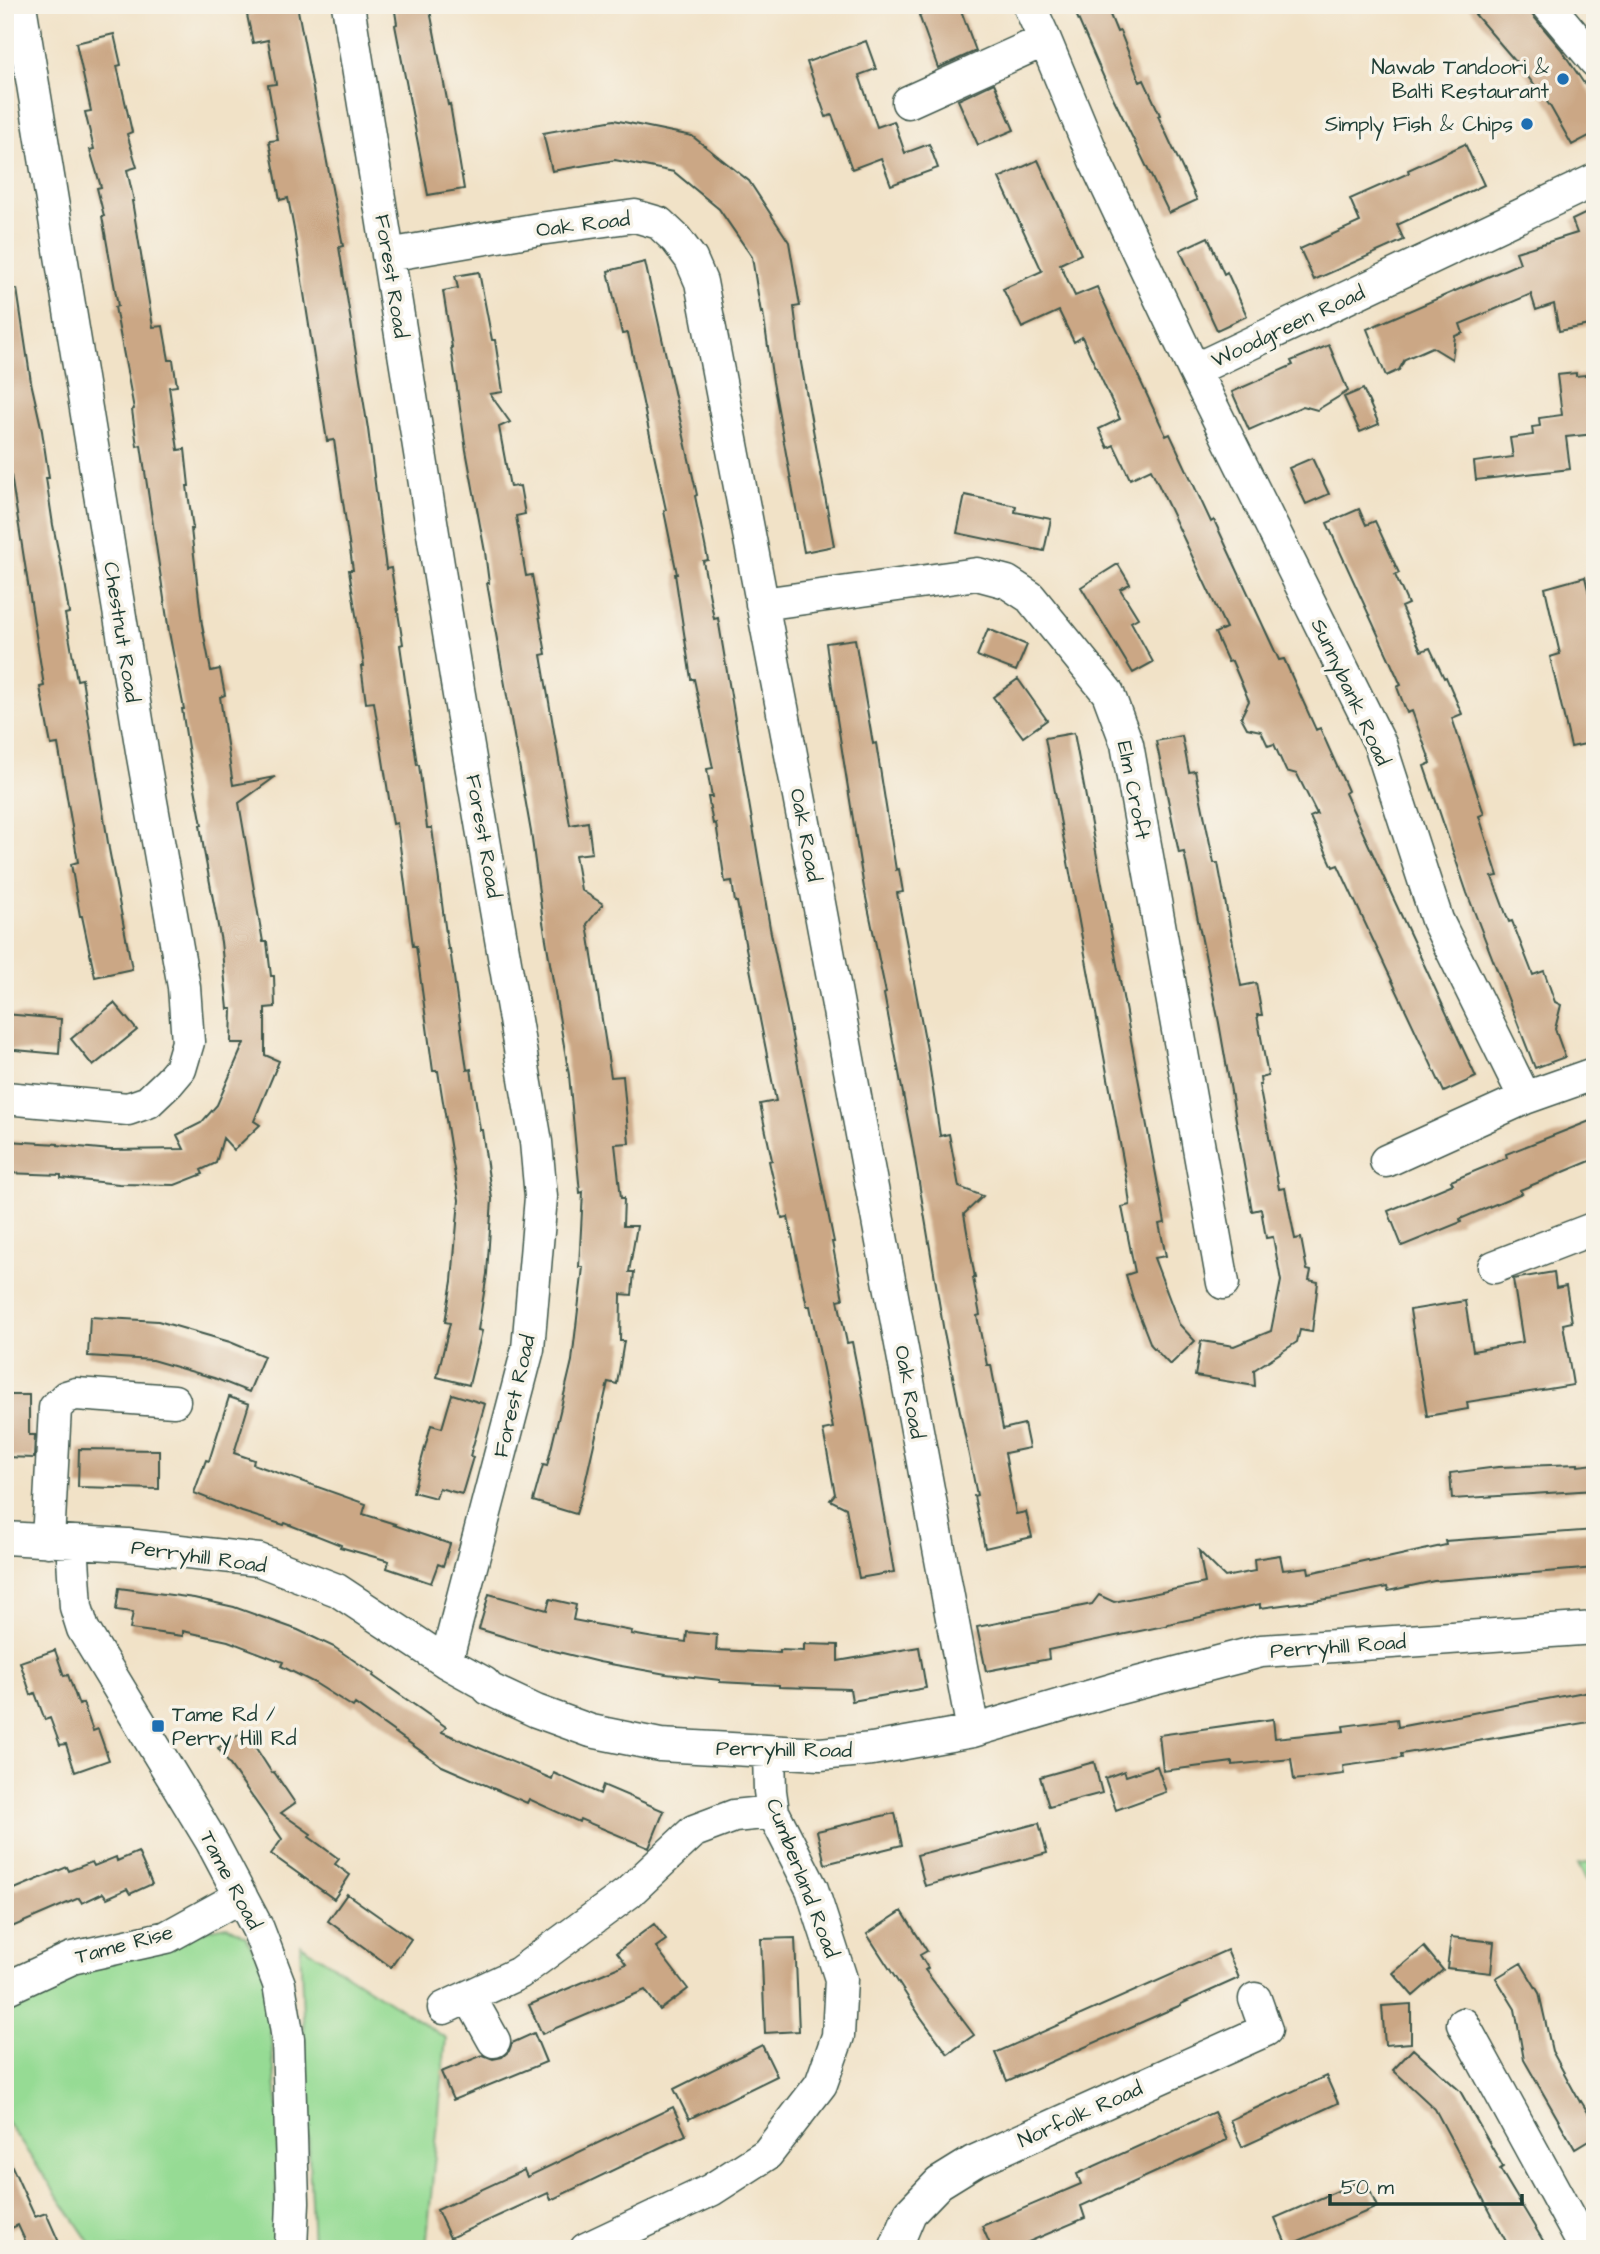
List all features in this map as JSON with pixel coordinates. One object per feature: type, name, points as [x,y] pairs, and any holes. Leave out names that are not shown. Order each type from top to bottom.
[{"type":"street","name":"Chestnut Road","points":[[5,1098],[128,1109],[148,1102],[169,1082],[180,1069],[188,1042],[184,987],[142,751],[20,5]]},
{"type":"street","name":"Forest Road","points":[[348,5],[458,689],[536,1142],[541,1197],[528,1349],[446,1662]]},
{"type":"street","name":"Woodgreen Road","points":[[1029,5],[1096,163],[1194,370],[1595,180]]},
{"type":"street","points":[[1548,5],[1595,61]]},
{"type":"street","points":[[908,102],[1045,40]]},
{"type":"street","name":"Oak Road","points":[[388,255],[539,229],[635,216],[659,223],[677,239],[691,259],[701,282],[973,1731]]},
{"type":"street","name":"Sunnybank Road","points":[[1194,370],[1380,744],[1437,920],[1525,1098]]},
{"type":"street","name":"Elm Croft","points":[[762,604],[977,574],[997,579],[1007,582],[1030,597],[1108,693],[1127,744],[1223,1283]]},
{"type":"street","points":[[1386,1161],[1525,1098],[1593,1074]]},
{"type":"street","points":[[1494,1267],[1595,1227]]},
{"type":"street","name":"Tame Road","points":[[174,1401],[76,1394],[66,1397],[55,1408],[60,1541],[83,1629],[212,1842],[258,1929],[279,1984],[288,2039],[293,2202],[291,2249]]},
{"type":"street","name":"Perryhill Road","points":[[5,1538],[187,1551],[259,1560],[337,1590],[446,1662],[484,1683],[489,1689],[536,1711],[591,1731],[660,1745],[769,1752],[820,1754],[872,1749],[973,1731],[1115,1689],[1261,1651],[1595,1628]]},
{"type":"street","name":"Cumberland Road","points":[[586,2249],[711,2190],[767,2154],[821,2084],[838,2036],[841,1979],[812,1889],[773,1812],[769,1791],[769,1752]]},
{"type":"street","points":[[494,2041],[457,2003],[519,1973],[628,1893],[694,1831],[733,1816],[773,1812]]},
{"type":"street","name":"Tame Rise","points":[[5,1989],[72,1958],[167,1937],[241,1896]]},
{"type":"street","name":"Norfolk Road","points":[[895,2249],[910,2213],[939,2183],[973,2162],[1266,2031],[1255,1999]]},
{"type":"street","points":[[1463,2024],[1586,2249]]},
{"type":"green space","points":[[1595,1862],[1595,1898],[1578,1864]]},
{"type":"green space","points":[[227,1926],[246,1936],[264,1970],[279,2120],[274,2249],[94,2249],[5,2119],[5,2001],[15,1990]]},
{"type":"green space","points":[[300,1944],[446,2038],[426,2249],[313,2249]]},
{"type":"building","points":[[254,5],[297,5],[343,246],[339,247],[368,429],[386,569],[391,568],[427,828],[432,828],[467,1070],[471,1069],[482,1130],[492,1199],[487,1274],[478,1330],[482,1331],[469,1385],[437,1377],[450,1323],[445,1322],[452,1281],[459,1200],[438,1071],[433,1071],[397,823],[393,824],[374,702],[366,703],[361,666],[364,666],[349,570],[353,570],[334,440],[327,441],[294,229],[288,198],[280,200],[269,141],[278,140],[268,85],[276,84],[268,40],[253,43],[247,15],[255,13]]},
{"type":"building","points":[[394,5],[429,5],[448,105],[450,104],[464,189],[428,195],[395,25]]},
{"type":"building","points":[[944,5],[959,5],[976,51],[938,68],[919,15]]},
{"type":"building","points":[[1072,5],[1106,5],[1117,32],[1120,31],[1140,82],[1144,80],[1197,200],[1169,213]]},
{"type":"building","points":[[1467,5],[1524,5],[1561,49],[1595,100],[1595,133],[1572,145],[1550,106]]},
{"type":"building","points":[[114,34],[121,65],[117,66],[132,132],[127,134],[137,167],[127,170],[153,327],[163,326],[169,360],[173,360],[177,386],[169,387],[178,450],[185,449],[202,625],[211,671],[220,669],[225,695],[220,697],[233,785],[275,777],[239,803],[263,942],[267,942],[271,976],[274,976],[275,1007],[265,1008],[265,1055],[279,1061],[254,1121],[260,1125],[234,1150],[223,1138],[216,1163],[201,1170],[203,1174],[175,1185],[119,1184],[61,1178],[61,1175],[7,1173],[8,1141],[111,1150],[184,1149],[177,1135],[201,1123],[217,1105],[244,1043],[231,1043],[232,1009],[228,1009],[221,942],[204,851],[141,445],[137,446],[134,409],[115,307],[118,306],[104,216],[97,188],[101,187],[90,150],[94,149],[85,112],[91,111],[76,43]]},
{"type":"building","points":[[866,41],[876,69],[859,75],[877,127],[894,121],[905,153],[929,144],[938,168],[891,185],[881,158],[852,169],[832,115],[826,117],[807,62]]},
{"type":"building","points":[[994,83],[1014,130],[978,145],[958,100]]},
{"type":"building","points":[[614,120],[692,136],[749,181],[789,242],[800,306],[794,307],[801,363],[834,546],[804,552],[752,257],[719,209],[674,172],[615,160],[552,171],[543,133]]},
{"type":"building","points":[[1465,144],[1484,185],[1397,225],[1404,240],[1314,280],[1300,249],[1360,222],[1350,199]]},
{"type":"building","points":[[1038,160],[1081,254],[1060,264],[1075,296],[1097,287],[1166,436],[1170,434],[1211,522],[1214,520],[1279,660],[1284,659],[1316,730],[1320,728],[1348,791],[1345,793],[1476,1077],[1444,1092],[1338,865],[1333,867],[1310,817],[1317,814],[1297,774],[1286,771],[1274,744],[1268,746],[1261,731],[1247,728],[1241,717],[1249,701],[1232,661],[1228,662],[1215,633],[1226,628],[1151,469],[1130,479],[1114,445],[1108,448],[1099,429],[1120,419],[1082,337],[1074,342],[1059,311],[1022,328],[1003,289],[1042,271],[999,178]]},
{"type":"building","points":[[1595,209],[1595,324],[1559,331],[1554,304],[1536,310],[1531,294],[1460,324],[1463,333],[1455,336],[1452,359],[1432,347],[1405,359],[1399,370],[1386,376],[1367,329],[1520,263],[1516,252],[1577,233],[1572,220]]},
{"type":"building","points":[[1208,237],[1247,316],[1217,330],[1180,250]]},
{"type":"building","points":[[645,262],[697,495],[695,496],[708,560],[703,561],[714,619],[718,618],[770,928],[834,1242],[843,1299],[838,1300],[847,1343],[852,1342],[894,1572],[859,1578],[846,1508],[830,1500],[835,1494],[823,1430],[833,1428],[828,1404],[830,1403],[788,1217],[782,1218],[760,1104],[776,1101],[737,902],[732,881],[725,882],[716,823],[713,824],[707,769],[713,768],[694,679],[691,679],[677,574],[664,511],[666,510],[628,333],[622,334],[608,271]]},
{"type":"building","points":[[479,272],[492,340],[495,340],[503,392],[490,394],[510,422],[499,427],[510,487],[520,486],[525,514],[516,516],[526,576],[532,575],[546,654],[541,655],[570,825],[588,822],[592,853],[575,855],[581,890],[603,904],[587,924],[611,1077],[623,1076],[629,1143],[615,1144],[621,1198],[624,1198],[623,1226],[637,1226],[629,1272],[634,1272],[632,1295],[621,1294],[620,1341],[624,1341],[617,1384],[608,1382],[576,1514],[533,1501],[543,1465],[547,1466],[572,1361],[583,1267],[579,1267],[583,1192],[580,1193],[569,1075],[531,832],[487,583],[485,552],[466,450],[443,291],[458,288],[455,276]]},
{"type":"building","points":[[17,289],[31,382],[42,431],[49,478],[46,478],[69,613],[65,614],[77,680],[82,679],[109,849],[132,969],[95,977],[71,864],[78,862],[58,744],[51,745],[40,687],[44,686],[5,437],[5,290]]},
{"type":"building","points":[[1329,345],[1348,391],[1317,410],[1303,406],[1249,430],[1232,392],[1293,365],[1291,361]]},
{"type":"building","points":[[1576,373],[1576,376],[1595,374],[1595,434],[1566,437],[1570,469],[1476,480],[1474,462],[1513,457],[1510,438],[1533,435],[1532,427],[1540,426],[1539,418],[1562,415],[1557,375]]},
{"type":"building","points":[[1363,389],[1379,424],[1360,432],[1344,397]]},
{"type":"building","points":[[1312,458],[1329,494],[1306,504],[1289,468]]},
{"type":"building","points":[[965,495],[1016,506],[1015,512],[1051,519],[1044,551],[957,533]]},
{"type":"building","points":[[1359,509],[1366,525],[1375,521],[1399,573],[1395,575],[1408,604],[1401,607],[1421,651],[1430,648],[1462,714],[1452,718],[1484,814],[1479,816],[1498,876],[1492,877],[1533,975],[1544,971],[1555,1002],[1561,1005],[1555,1029],[1565,1057],[1535,1068],[1467,893],[1424,766],[1431,763],[1412,711],[1407,713],[1397,687],[1401,685],[1327,523]]},
{"type":"building","points":[[1118,564],[1130,584],[1120,589],[1138,618],[1131,622],[1153,662],[1133,673],[1081,587]]},
{"type":"building","points":[[1585,577],[1595,619],[1595,742],[1571,747],[1550,657],[1560,654],[1545,588]]},
{"type":"building","points":[[988,629],[1027,645],[1016,671],[977,656]]},
{"type":"building","points":[[855,639],[873,744],[876,743],[896,870],[899,869],[903,892],[897,893],[927,1050],[940,1136],[949,1134],[959,1187],[983,1196],[964,1214],[980,1315],[977,1316],[987,1365],[991,1365],[1003,1429],[1024,1424],[1029,1448],[1005,1453],[1016,1514],[1026,1512],[1032,1537],[985,1548],[944,1332],[884,994],[886,993],[864,888],[833,694],[826,643]]},
{"type":"building","points":[[1018,679],[1047,720],[1023,737],[993,697]]},
{"type":"building","points":[[1074,733],[1165,1223],[1159,1224],[1166,1256],[1154,1258],[1179,1324],[1195,1341],[1170,1365],[1151,1345],[1126,1275],[1135,1272],[1122,1207],[1130,1205],[1127,1181],[1045,738]]},
{"type":"building","points":[[1182,736],[1189,772],[1195,771],[1214,863],[1218,863],[1241,986],[1256,983],[1262,1015],[1257,1015],[1268,1076],[1260,1078],[1259,1085],[1279,1189],[1285,1188],[1295,1239],[1301,1238],[1307,1270],[1311,1271],[1309,1280],[1318,1282],[1312,1332],[1300,1330],[1297,1342],[1254,1370],[1255,1386],[1195,1376],[1201,1341],[1234,1346],[1271,1331],[1281,1281],[1273,1237],[1266,1238],[1261,1209],[1252,1211],[1219,1023],[1184,852],[1179,853],[1156,741]]},
{"type":"building","points":[[114,1003],[137,1030],[93,1066],[71,1039]]},
{"type":"building","points":[[5,1014],[61,1019],[59,1054],[5,1049]]},
{"type":"building","points":[[1595,1119],[1595,1159],[1520,1190],[1522,1193],[1460,1219],[1461,1222],[1402,1246],[1388,1211],[1507,1158],[1506,1154]]},
{"type":"building","points":[[1554,1272],[1556,1288],[1566,1286],[1572,1322],[1563,1324],[1573,1385],[1467,1402],[1468,1409],[1427,1416],[1410,1310],[1465,1301],[1473,1351],[1523,1342],[1513,1279]]},
{"type":"building","points":[[90,1317],[158,1321],[230,1342],[264,1356],[249,1392],[214,1378],[152,1360],[88,1356]]},
{"type":"building","points":[[452,1394],[485,1404],[462,1494],[439,1488],[436,1498],[413,1492],[431,1425],[442,1428]]},
{"type":"building","points":[[5,1395],[29,1395],[29,1435],[35,1435],[34,1458],[5,1457]]},
{"type":"building","points":[[229,1397],[249,1404],[234,1453],[254,1460],[253,1464],[366,1504],[363,1514],[450,1544],[443,1566],[438,1564],[431,1583],[387,1568],[389,1561],[340,1547],[341,1545],[285,1523],[284,1525],[242,1512],[194,1493],[206,1460],[209,1461]]},
{"type":"building","points":[[79,1449],[159,1450],[159,1489],[78,1487]]},
{"type":"building","points":[[1595,1464],[1595,1490],[1452,1499],[1450,1473],[1498,1467]]},
{"type":"building","points":[[1595,1530],[1595,1568],[1434,1581],[1388,1591],[1387,1587],[1334,1598],[1260,1608],[1260,1604],[1048,1650],[1049,1659],[986,1671],[977,1627],[1092,1604],[1099,1595],[1114,1602],[1205,1583],[1199,1551],[1225,1577],[1255,1571],[1254,1559],[1280,1555],[1283,1570],[1308,1567],[1309,1573],[1446,1545],[1445,1541]]},
{"type":"building","points":[[119,1588],[194,1598],[234,1607],[298,1630],[334,1647],[446,1727],[442,1732],[552,1779],[554,1773],[600,1794],[603,1785],[664,1811],[649,1848],[580,1819],[579,1822],[529,1799],[527,1803],[442,1766],[355,1704],[353,1707],[281,1666],[283,1662],[228,1641],[183,1631],[183,1636],[130,1629],[133,1612],[116,1610]]},
{"type":"building","points":[[489,1594],[547,1610],[550,1599],[576,1605],[573,1620],[632,1631],[631,1634],[686,1642],[687,1632],[717,1635],[716,1650],[780,1653],[780,1650],[804,1651],[804,1644],[838,1645],[838,1661],[919,1647],[926,1688],[852,1701],[850,1689],[720,1682],[599,1662],[479,1629]]},
{"type":"building","points":[[55,1650],[64,1676],[68,1675],[79,1705],[83,1703],[93,1731],[98,1729],[109,1760],[75,1772],[66,1744],[60,1745],[50,1718],[45,1720],[35,1693],[31,1695],[20,1662]]},
{"type":"building","points":[[1595,1690],[1595,1721],[1401,1754],[1402,1758],[1343,1766],[1344,1774],[1294,1780],[1291,1759],[1233,1765],[1233,1762],[1163,1771],[1159,1735],[1273,1719],[1275,1738],[1344,1731],[1343,1726],[1397,1719],[1398,1727]]},
{"type":"building","points":[[245,1731],[295,1803],[281,1813],[311,1834],[309,1837],[339,1859],[335,1864],[350,1875],[334,1899],[271,1854],[282,1839],[218,1748]]},
{"type":"building","points":[[1094,1762],[1102,1793],[1049,1807],[1040,1777]]},
{"type":"building","points":[[1157,1766],[1166,1792],[1116,1810],[1105,1778],[1124,1771],[1126,1776]]},
{"type":"building","points":[[895,1813],[902,1845],[825,1864],[817,1831]]},
{"type":"building","points":[[1039,1823],[1047,1853],[925,1886],[917,1855]]},
{"type":"building","points":[[138,1852],[152,1884],[130,1894],[127,1889],[107,1898],[103,1893],[82,1903],[79,1898],[5,1930],[5,1893],[67,1867],[69,1871],[92,1862],[94,1866],[116,1857],[117,1861]]},
{"type":"building","points":[[347,1894],[411,1939],[391,1967],[328,1921]]},
{"type":"building","points":[[902,1911],[927,1951],[920,1955],[928,1968],[925,1970],[974,2035],[948,2054],[867,1934]]},
{"type":"building","points":[[654,1924],[666,1940],[656,1947],[688,1989],[660,2010],[645,1990],[542,2034],[529,2005],[626,1964],[617,1952]]},
{"type":"building","points":[[1451,1937],[1494,1942],[1491,1973],[1447,1968]]},
{"type":"building","points":[[795,1938],[799,2031],[765,2033],[761,1939]]},
{"type":"building","points":[[1424,1947],[1443,1970],[1413,1996],[1393,1973]]},
{"type":"building","points":[[1227,1950],[1239,1978],[1007,2081],[995,2053]]},
{"type":"building","points":[[1521,1963],[1539,1993],[1552,2051],[1595,2124],[1595,2137],[1575,2149],[1524,2060],[1515,2009],[1496,1978]]},
{"type":"building","points":[[1411,2004],[1411,2043],[1385,2045],[1382,2006]]},
{"type":"building","points":[[534,2033],[546,2062],[453,2100],[441,2072],[483,2055],[493,2059],[502,2057],[509,2051],[512,2043]]},
{"type":"building","points":[[762,2045],[777,2076],[689,2119],[674,2089]]},
{"type":"building","points":[[1413,2049],[1460,2091],[1503,2167],[1500,2169],[1548,2249],[1510,2249],[1435,2109],[1393,2070]]},
{"type":"building","points":[[1326,2076],[1338,2103],[1242,2147],[1230,2120]]},
{"type":"building","points":[[673,2107],[686,2135],[551,2200],[548,2193],[450,2238],[437,2210],[524,2170],[527,2177]]},
{"type":"building","points":[[1214,2112],[1227,2140],[1081,2206],[1085,2218],[1012,2249],[992,2249],[982,2226],[1081,2184],[1077,2174]]},
{"type":"building","points":[[5,2151],[35,2217],[46,2213],[62,2249],[29,2249],[18,2225],[5,2231]]},
{"type":"building","points":[[1365,2179],[1377,2207],[1287,2246],[1275,2218]]},
{"type":"place","name":"Nawab Tandoori & Balti Restaurant","points":[[1563,79]]},
{"type":"place","name":"Simply Fish & Chips","points":[[1527,124]]},
{"type":"place","name":"Tame Rd / Perry Hill Rd","points":[[158,1726]]}]
